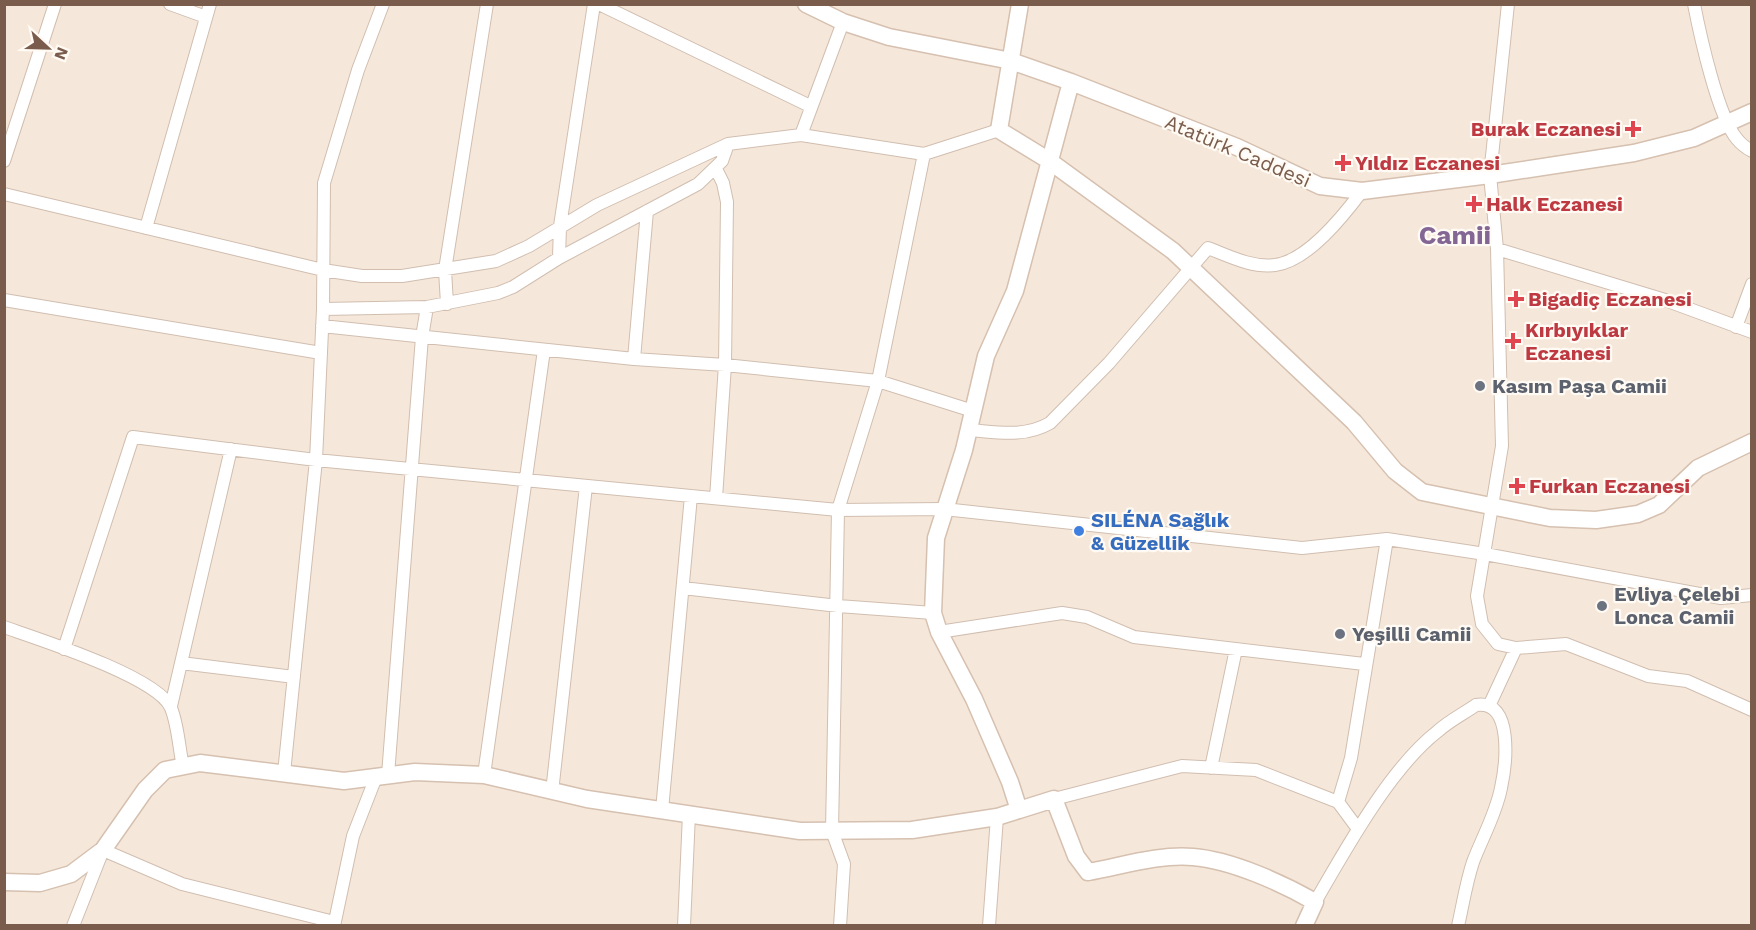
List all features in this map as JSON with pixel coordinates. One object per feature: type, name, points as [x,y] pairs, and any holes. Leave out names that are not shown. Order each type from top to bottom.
[{"type":"street","points":[[4,160],[55,4]]},
{"type":"street","points":[[170,4],[206,17]]},
{"type":"street","points":[[146,228],[210,4]]},
{"type":"street","points":[[284,774],[316,460],[323,309],[324,183],[358,70],[383,4]]},
{"type":"street","points":[[447,304],[445,270],[487,4]]},
{"type":"street","points":[[559,258],[560,226],[594,4]]},
{"type":"street","points":[[599,4],[810,106]]},
{"type":"street","name":"Atatürk Caddesi","points":[[806,4],[843,22],[889,37],[1011,61],[1237,147],[1320,186],[1362,191],[1490,175],[1665,146],[1728,124],[1752,112]]},
{"type":"street","points":[[999,130],[1020,4]]},
{"type":"street","points":[[1508,4],[1490,175],[1497,249],[1502,446],[1477,596],[1482,624],[1498,644],[1516,648],[1566,644],[1648,676],[1687,681],[1752,710]]},
{"type":"street","points":[[1694,4],[1701,41],[1728,124],[1736,139],[1752,151]]},
{"type":"street","points":[[801,135],[843,22]]},
{"type":"street","points":[[1019,810],[974,699],[939,632],[933,613],[936,538],[969,430],[986,356],[1015,291],[1048,160],[1071,82]]},
{"type":"street","points":[[4,194],[323,270],[381,277],[445,270],[496,261],[529,246],[597,205],[728,144],[801,135],[924,154],[999,130],[1048,160],[1193,268],[1354,422],[1395,471],[1422,492],[1550,518],[1596,520],[1638,514],[1659,505],[1698,468],[1752,442]]},
{"type":"street","points":[[323,309],[427,307],[513,287],[559,258],[698,184],[716,169],[727,153],[728,144]]},
{"type":"street","points":[[840,926],[844,864],[832,831],[838,510],[878,381],[924,154]]},
{"type":"street","points":[[716,169],[723,183],[727,202],[724,365],[716,498]]},
{"type":"street","points":[[969,430],[1021,434],[1038,430],[1050,423],[1109,363],[1208,249],[1248,263],[1276,265],[1308,250],[1341,220],[1362,191]]},
{"type":"street","points":[[634,359],[648,211]]},
{"type":"street","points":[[1497,249],[1665,300],[1752,332]]},
{"type":"street","points":[[1736,327],[1752,284]]},
{"type":"street","points":[[4,300],[321,353]]},
{"type":"street","points":[[103,850],[182,884],[334,924],[353,836],[382,776],[414,469],[422,337],[427,307]]},
{"type":"street","points":[[322,326],[634,359],[724,365],[878,381],[973,411]]},
{"type":"street","points":[[484,775],[544,350]]},
{"type":"street","points":[[64,649],[133,437],[316,460],[838,510],[944,509],[1302,548],[1387,539],[1485,554],[1721,598],[1752,595]]},
{"type":"street","points":[[183,767],[171,706],[231,449]]},
{"type":"street","points":[[552,792],[586,486]]},
{"type":"street","points":[[662,810],[691,496]]},
{"type":"street","points":[[1338,802],[1351,758],[1364,664],[1387,539]]},
{"type":"street","points":[[683,588],[838,606],[933,613]]},
{"type":"street","points":[[939,632],[1062,613],[1087,617],[1134,637],[1364,664]]},
{"type":"street","points":[[4,627],[64,649],[145,684],[171,706]]},
{"type":"street","points":[[1489,706],[1516,648]]},
{"type":"street","points":[[1211,768],[1236,649]]},
{"type":"street","points":[[181,663],[294,677]]},
{"type":"street","points":[[1304,926],[1315,902],[1358,829],[1409,760],[1437,731],[1476,705],[1489,706],[1500,714],[1502,720],[1503,774],[1496,805],[1467,883],[1458,926]]},
{"type":"street","points":[[72,926],[103,850],[145,790],[165,770],[200,763],[344,781],[415,772],[484,775],[552,792],[800,831],[912,830],[997,817],[1054,799],[1182,766],[1256,770],[1338,802],[1358,829]]},
{"type":"street","points":[[1054,799],[1076,856],[1088,872],[1173,857],[1193,857],[1231,866],[1292,890],[1315,902]]},
{"type":"street","points":[[684,926],[689,814]]},
{"type":"street","points":[[989,926],[997,817]]},
{"type":"street","points":[[4,882],[40,883],[71,874],[103,850]]},
{"type":"shaded area","points":[[5,5],[1751,5],[1751,925],[5,925]]},
{"type":"place","name":"Burak Eczanesi","points":[[1633,129]]},
{"type":"place","name":"Yıldız Eczanesi","points":[[1343,163]]},
{"type":"place","name":"Halk Eczanesi","points":[[1474,204]]},
{"type":"place","name":"Bigadiç Eczanesi","points":[[1516,299]]},
{"type":"place","name":"Kırbıyıklar Eczanesi","points":[[1513,341]]},
{"type":"place","name":"Kasım Paşa Camii","points":[[1480,386]]},
{"type":"place","name":"Furkan Eczanesi","points":[[1517,486]]},
{"type":"place","name":"SILÉNA Sağlık & Güzellik","points":[[1079,531]]},
{"type":"place","name":"Evliya Çelebi Lonca Camii","points":[[1602,606]]},
{"type":"place","name":"Yeşilli Camii","points":[[1340,634]]},
{"type":"district","name":"Camii","points":[[1455,235]]}]
